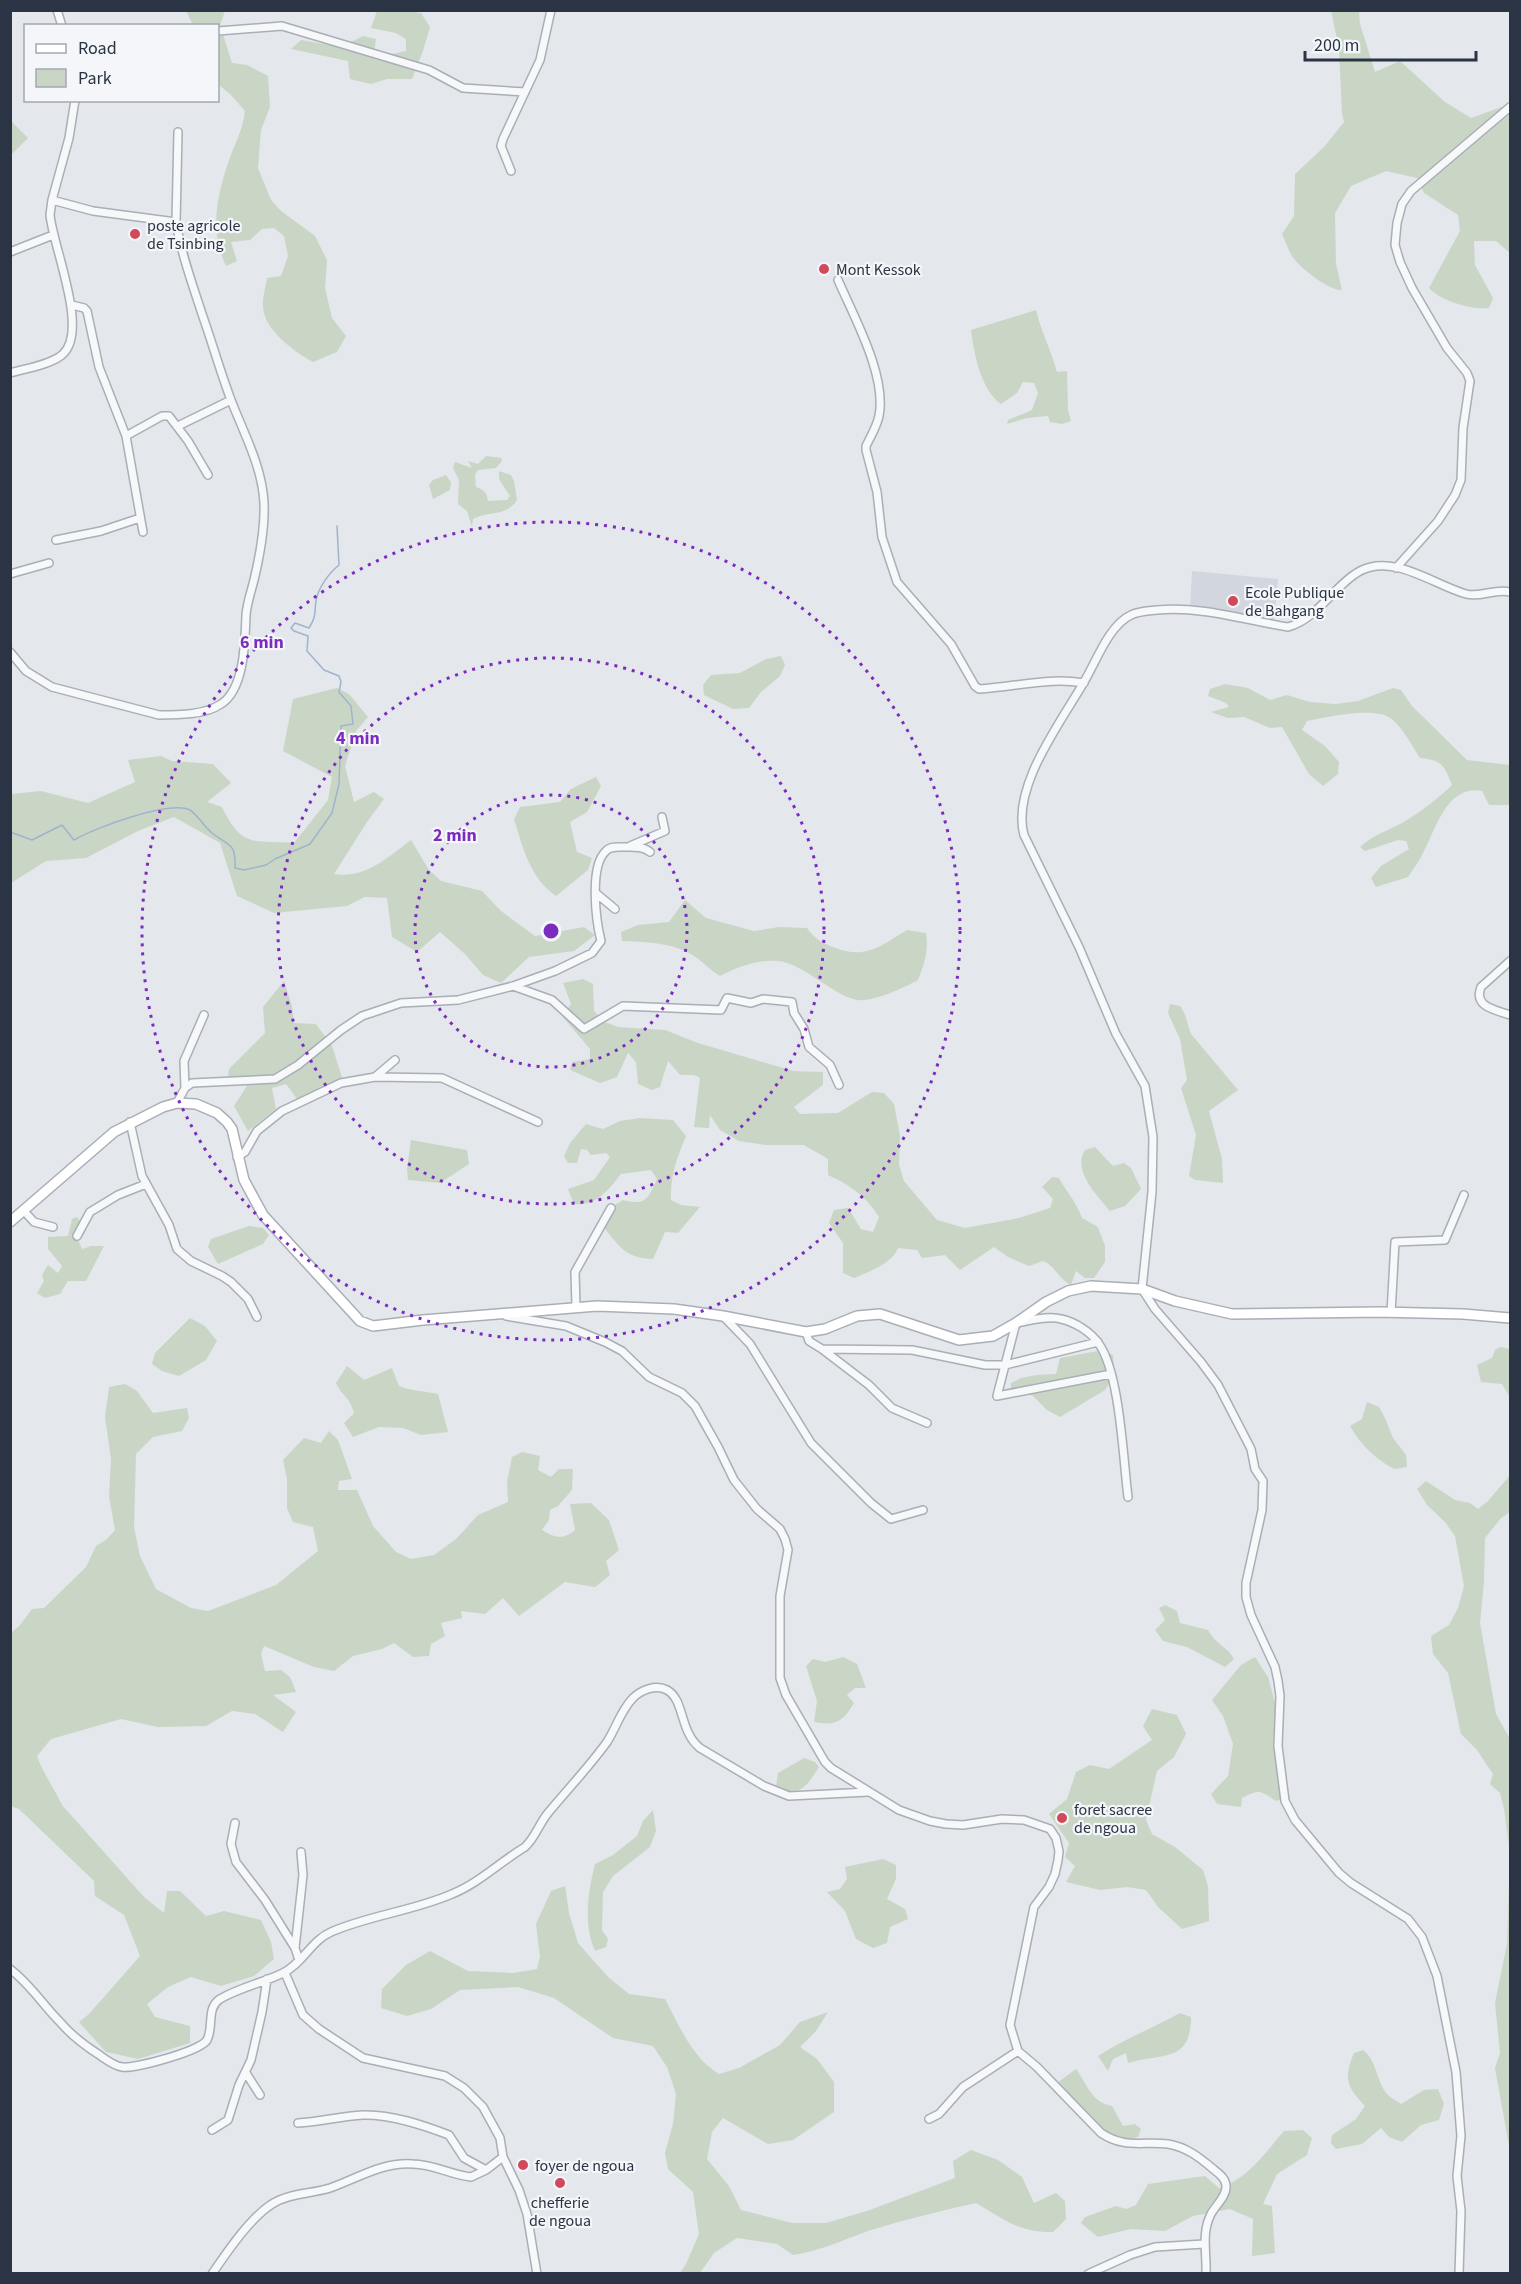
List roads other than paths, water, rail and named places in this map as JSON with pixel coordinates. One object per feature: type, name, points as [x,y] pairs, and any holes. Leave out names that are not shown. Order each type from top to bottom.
[{"type":"main road","points":[[10,1222],[103,1142],[130,1122],[177,1103],[205,1107],[227,1122],[232,1129],[237,1157],[249,1192],[263,1215],[365,1324],[373,1326],[576,1306],[656,1308],[723,1316],[806,1332],[816,1331],[857,1316],[873,1314],[890,1316],[959,1340],[993,1336],[1046,1302],[1068,1292],[1091,1286],[1142,1289],[1175,1301],[1232,1314],[1463,1314],[1510,1318]]},
{"type":"street","points":[[511,171],[501,146],[540,60],[551,10]]},
{"type":"street","points":[[219,31],[282,26],[429,70],[463,88],[525,92]]},
{"type":"street","points":[[10,373],[57,359],[65,353],[71,334],[72,305],[53,235],[50,215],[69,138],[75,102]]},
{"type":"street","points":[[1396,568],[1438,521],[1455,495],[1461,480],[1463,428],[1470,381],[1467,373],[1447,348],[1405,276],[1395,244],[1397,223],[1402,204],[1411,191],[1510,107]]},
{"type":"street","points":[[10,652],[27,671],[52,687],[159,715],[197,712],[213,708],[225,701],[233,689],[244,656],[247,606],[261,550],[264,504],[259,471],[231,400],[188,272],[176,222],[178,132]]},
{"type":"street","points":[[52,200],[116,215],[176,222]]},
{"type":"street","points":[[10,252],[53,235]]},
{"type":"street","points":[[838,280],[873,361],[878,382],[879,417],[866,450],[877,492],[882,537],[897,582],[951,644],[975,686],[979,689],[1030,681],[1066,680],[1084,683]]},
{"type":"street","points":[[72,305],[87,311],[99,367],[126,436],[143,532]]},
{"type":"street","points":[[178,426],[231,400]]},
{"type":"street","points":[[126,436],[166,415],[169,416],[178,426],[208,475]]},
{"type":"street","points":[[56,540],[101,531],[140,518]]},
{"type":"street","points":[[10,574],[49,563]]},
{"type":"street","points":[[1459,2274],[1461,2211],[1457,2176],[1461,2136],[1460,2106],[1456,2072],[1437,1976],[1415,1926],[1339,1873],[1295,1820],[1285,1801],[1278,1746],[1280,1696],[1278,1681],[1275,1667],[1251,1615],[1246,1597],[1246,1583],[1262,1510],[1263,1481],[1255,1469],[1251,1449],[1218,1385],[1155,1309],[1142,1289],[1152,1192],[1153,1137],[1145,1086],[1116,1034],[1079,946],[1024,835],[1020,821],[1031,781],[1049,738],[1119,623],[1130,616],[1141,612],[1178,608],[1224,613],[1288,627],[1296,625],[1312,614],[1360,571],[1383,566],[1396,568],[1468,595],[1481,595],[1502,590],[1510,592]]},
{"type":"street","points":[[627,847],[665,831],[662,817]]},
{"type":"street","points":[[177,1103],[185,1088],[200,1081],[242,1082],[275,1079],[298,1065],[354,1020],[386,1007],[470,998],[555,971],[592,953],[601,941],[598,930],[595,874],[605,851],[609,848],[627,847],[644,848],[650,852]]},
{"type":"street","points":[[597,894],[615,909]]},
{"type":"street","points":[[1510,961],[1481,987],[1479,992],[1479,998],[1485,1006],[1510,1015]]},
{"type":"street","points":[[513,986],[552,1000],[584,1029],[622,1006],[721,1010],[727,998],[751,1003],[763,999],[792,1002],[794,1013],[804,1029],[809,1047],[830,1065],[840,1085]]},
{"type":"street","points":[[185,1088],[184,1061],[204,1015]]},
{"type":"street","points":[[375,1077],[395,1060]]},
{"type":"street","points":[[237,1157],[245,1152],[257,1131],[282,1111],[341,1083],[375,1077],[442,1078],[538,1122]]},
{"type":"street","points":[[130,1122],[140,1168],[146,1184],[169,1225],[177,1249],[190,1261],[231,1282],[248,1299],[257,1317]]},
{"type":"street","points":[[77,1236],[90,1212],[118,1195],[146,1184]]},
{"type":"street","points":[[1392,1313],[1395,1242],[1445,1240],[1464,1195]]},
{"type":"street","points":[[576,1306],[575,1272],[611,1209]]},
{"type":"street","points":[[24,1210],[34,1222],[53,1227]]},
{"type":"street","points":[[498,1315],[545,1321],[582,1331],[622,1352],[649,1377],[682,1393],[695,1406],[734,1480],[757,1509],[780,1529],[785,1539],[788,1550],[780,1596],[779,1668],[786,1695],[825,1762],[839,1774],[898,1810],[930,1821],[963,1825],[1002,1819],[1024,1820],[1050,1829],[1056,1838],[1059,1851],[1055,1874],[1034,1907],[1010,2025],[1012,2038],[1018,2051],[1037,2067],[1078,2112],[1113,2141],[1125,2144],[1169,2144],[1185,2148],[1223,2177],[1226,2191],[1211,2214],[1204,2244],[1206,2274]]},
{"type":"street","points":[[723,1316],[750,1344],[811,1443],[871,1503],[891,1519],[923,1510]]},
{"type":"street","points":[[1111,1374],[997,1396],[1016,1323],[1059,1318],[1078,1324],[1098,1342],[1108,1363],[1111,1374],[1128,1497]]},
{"type":"street","points":[[806,1332],[809,1341],[869,1385],[892,1408],[927,1423]]},
{"type":"street","points":[[822,1349],[912,1350],[985,1365],[1005,1365],[1098,1342]]},
{"type":"street","points":[[10,1969],[31,1988],[74,2036],[112,2063],[127,2067],[200,2047],[207,2039],[215,2003],[242,1988],[285,1972],[329,1932],[450,1895],[470,1885],[525,1847],[549,1812],[607,1741],[633,1698],[657,1687],[675,1695],[686,1732],[692,1741],[700,1748],[774,1791],[789,1796],[804,1797],[868,1792]]},
{"type":"street","points":[[235,1823],[231,1844],[236,1862],[265,1900],[295,1948],[298,1960]]},
{"type":"street","points":[[295,1948],[303,1875],[301,1852]]},
{"type":"street","points":[[285,1972],[303,2015],[320,2030],[371,2060],[436,2072],[454,2081],[473,2096],[496,2129],[503,2157],[519,2190],[527,2214],[537,2274]]},
{"type":"street","points":[[212,2130],[228,2120],[238,2085],[246,2073],[261,2020],[267,1979]]},
{"type":"street","points":[[929,2118],[939,2114],[963,2087],[1018,2051]]},
{"type":"street","points":[[246,2073],[260,2095]]},
{"type":"street","points":[[298,2123],[362,2115],[387,2117],[449,2135],[464,2158],[486,2170]]},
{"type":"street","points":[[212,2274],[261,2213],[282,2200],[329,2188],[371,2170],[397,2164],[427,2165],[471,2177],[486,2170],[503,2157]]},
{"type":"street","points":[[1088,2274],[1130,2255],[1155,2247],[1204,2244]]},
{"type":"waterway","points":[[10,832],[32,840],[62,825],[74,840],[132,817],[180,808],[193,812],[209,830],[231,846],[235,868],[244,870],[266,865],[310,844],[332,813],[339,784],[341,726],[353,724],[351,706],[339,692],[341,682],[339,676],[324,670],[307,651],[308,636],[291,628],[295,623],[309,628],[314,617],[319,591],[328,576],[339,565],[337,526]]},
{"type":"place","name":"poste agricole de Tsinbing","points":[[135,234]]},
{"type":"place","name":"Mont Kessok","points":[[824,269]]},
{"type":"place","name":"Ecole Publique de Bahgang","points":[[1233,601]]},
{"type":"place","name":"foret sacree de ngoua","points":[[1062,1818]]},
{"type":"place","name":"foyer de ngoua","points":[[523,2165]]},
{"type":"place","name":"chefferie de ngoua","points":[[560,2183]]}]
